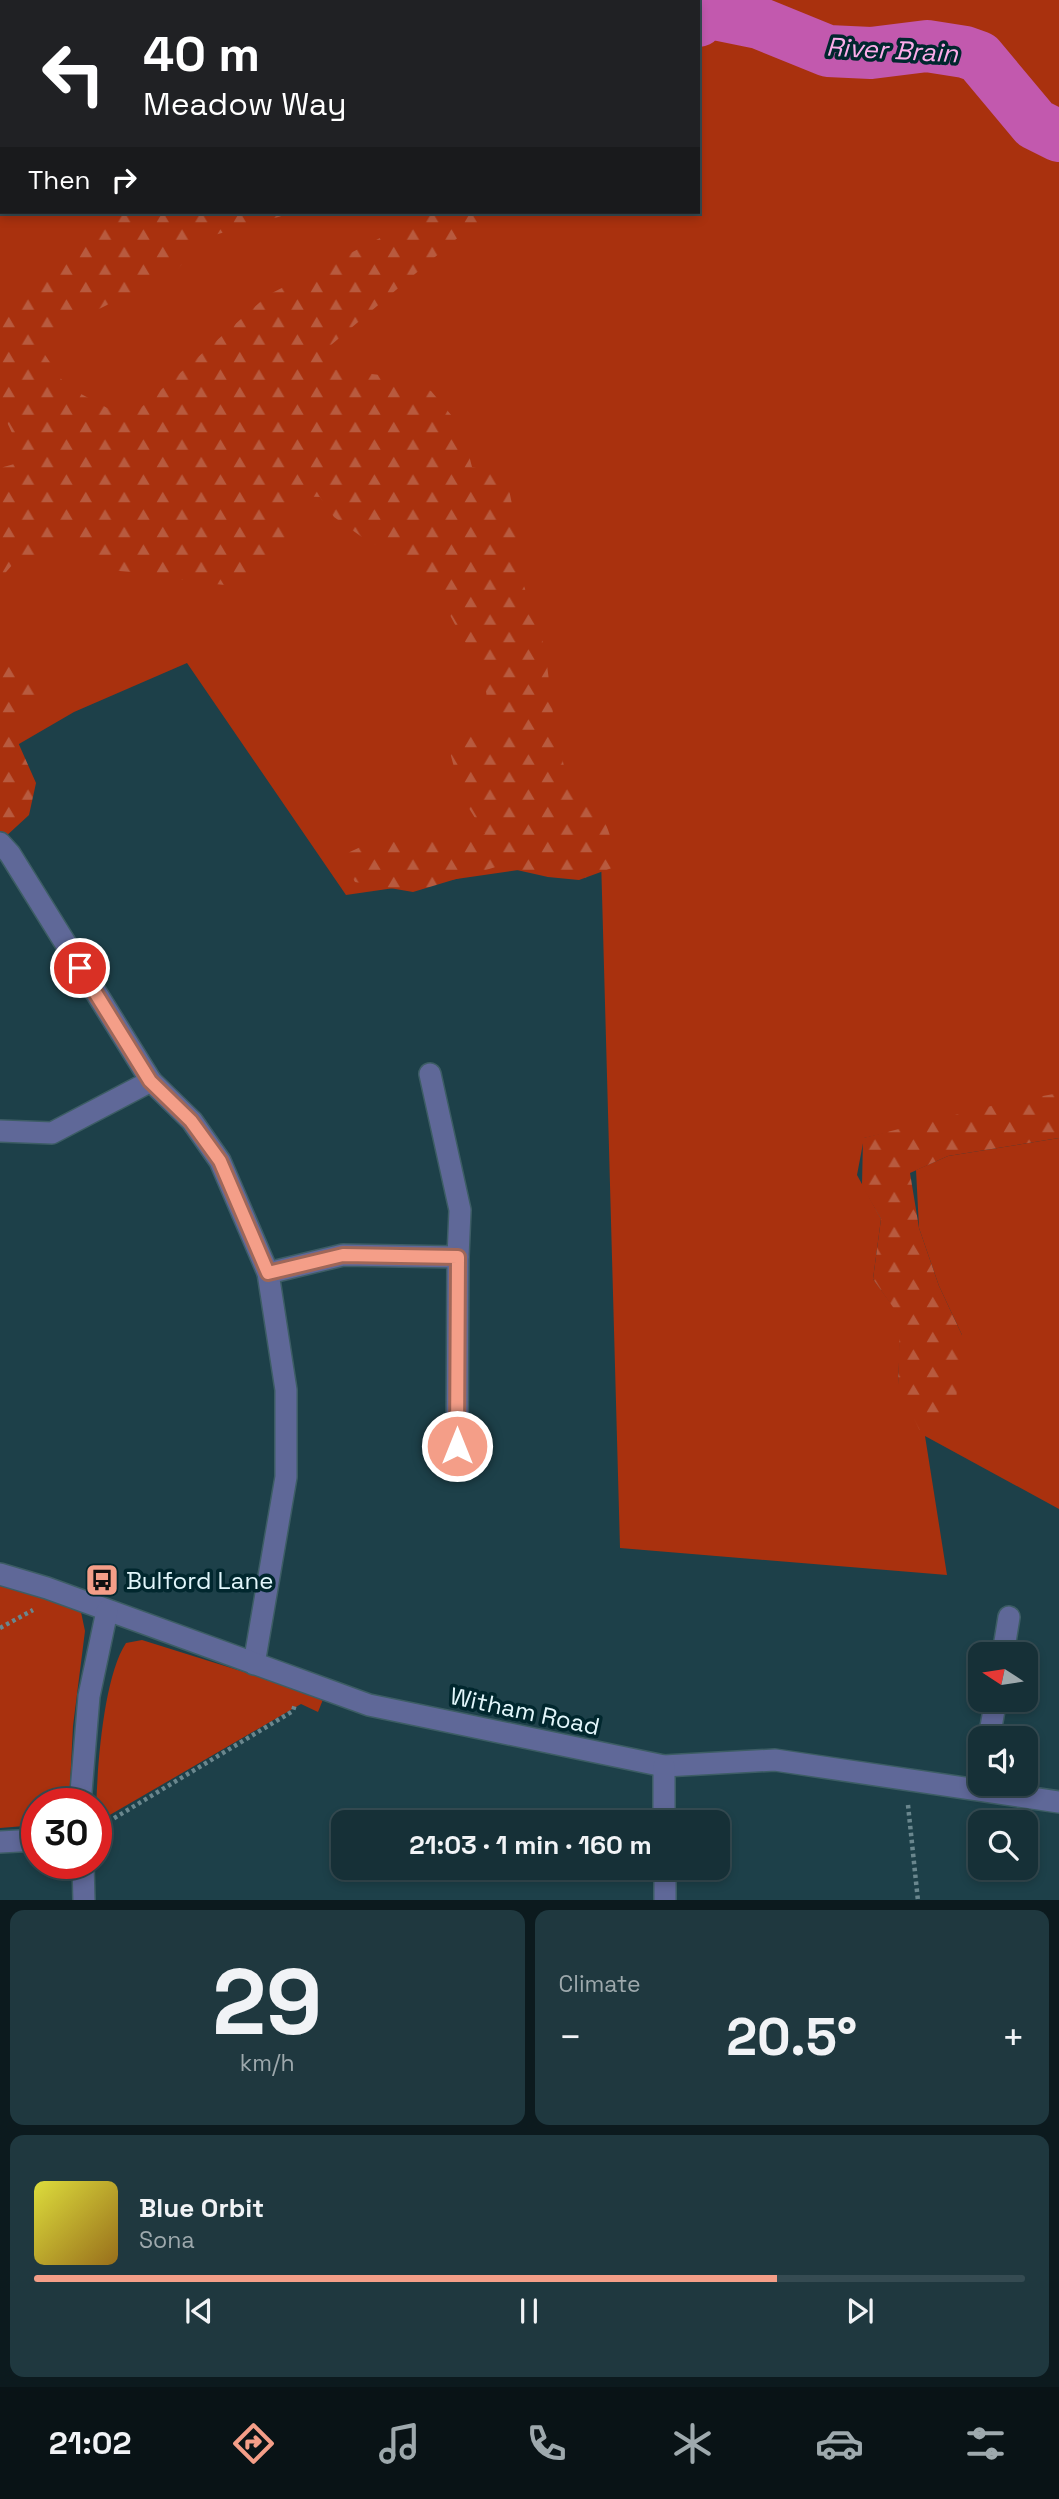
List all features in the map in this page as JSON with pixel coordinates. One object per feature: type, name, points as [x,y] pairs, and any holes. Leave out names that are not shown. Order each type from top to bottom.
[{"type":"street","points":[[0,843],[10,854],[150,1081],[191,1121],[220,1161],[268,1273],[286,1390],[286,1477],[254,1664]]},
{"type":"street","points":[[430,1074],[460,1210],[457,1446]]},
{"type":"street","points":[[0,1131],[52,1133],[150,1081]]},
{"type":"street","points":[[268,1273],[343,1255],[458,1257]]},
{"type":"street","name":"Witham Road","points":[[0,1574],[47,1588],[369,1705],[663,1766],[775,1760],[968,1786]]},
{"type":"street","points":[[81,1788],[89,1696],[107,1611]]},
{"type":"street","points":[[1005,1642],[1009,1617]]},
{"type":"street","points":[[663,1766],[664,1810]]},
{"type":"street","name":"Witham Road","points":[[1028,1796],[1059,1802]]},
{"type":"street","points":[[0,1842],[21,1841]]},
{"type":"street","points":[[83,1879],[84,1900]]},
{"type":"street","points":[[664,1880],[665,1900]]},
{"type":"path","points":[[112,1819],[293,1711],[302,1681]]},
{"type":"path","points":[[906,1779],[918,1900]]},
{"type":"green space","points":[[700,0],[1059,0],[1059,1094],[864,1138],[857,1175],[881,1219],[873,1279],[901,1317],[898,1385],[962,1335],[939,1286],[919,1228],[916,1170],[948,1156],[1059,1138],[1059,1509],[925,1436],[947,1575],[620,1548],[601,858],[346,895],[187,663],[74,712],[0,755],[0,214],[700,214]]},
{"type":"green space","points":[[700,0],[710,0],[700,36]]},
{"type":"green space","points":[[112,214],[289,214],[204,238],[177,270],[37,343],[66,386],[128,419],[268,295],[380,238],[419,214],[491,214],[461,235],[331,345],[322,368],[380,375],[431,391],[462,428],[472,467],[506,475],[516,524],[522,580],[545,649],[553,713],[568,786],[606,824],[620,865],[579,880],[548,877],[499,866],[413,892],[355,882],[341,856],[367,844],[485,834],[462,797],[447,741],[505,729],[488,706],[483,669],[442,600],[400,556],[366,540],[334,517],[320,497],[297,496],[284,541],[263,576],[236,586],[193,582],[155,574],[96,569],[67,543],[13,564],[0,579],[0,468],[25,461],[0,407],[0,321],[23,291],[74,255]]},
{"type":"green space","points":[[0,649],[5,650],[46,684],[9,722],[36,783],[29,815],[4,838],[0,832]]},
{"type":"green space","points":[[1059,1093],[1059,1138],[948,1156],[910,1173],[919,1228],[939,1286],[962,1335],[955,1412],[920,1431],[898,1385],[900,1317],[873,1279],[881,1219],[862,1186],[863,1138],[995,1105]]},
{"type":"green space","points":[[0,1583],[81,1612],[85,1631],[73,1726],[70,1788],[21,1788],[21,1826],[0,1828]]},
{"type":"green space","points":[[142,1640],[324,1697],[318,1712],[301,1704],[112,1814],[112,1788],[97,1788],[99,1757],[111,1680],[126,1643]]},
{"type":"waterway","name":"River Brain","points":[[700,19],[710,13],[759,23],[828,51],[871,53],[927,46],[965,52],[979,57],[1035,124],[1059,136]]},
{"type":"place","name":"Bulford Lane","points":[[102,1580]]},
{"type":"route","points":[[80,968],[150,1081],[191,1121],[220,1161],[268,1273],[343,1255],[458,1257],[457,1446]]}]
